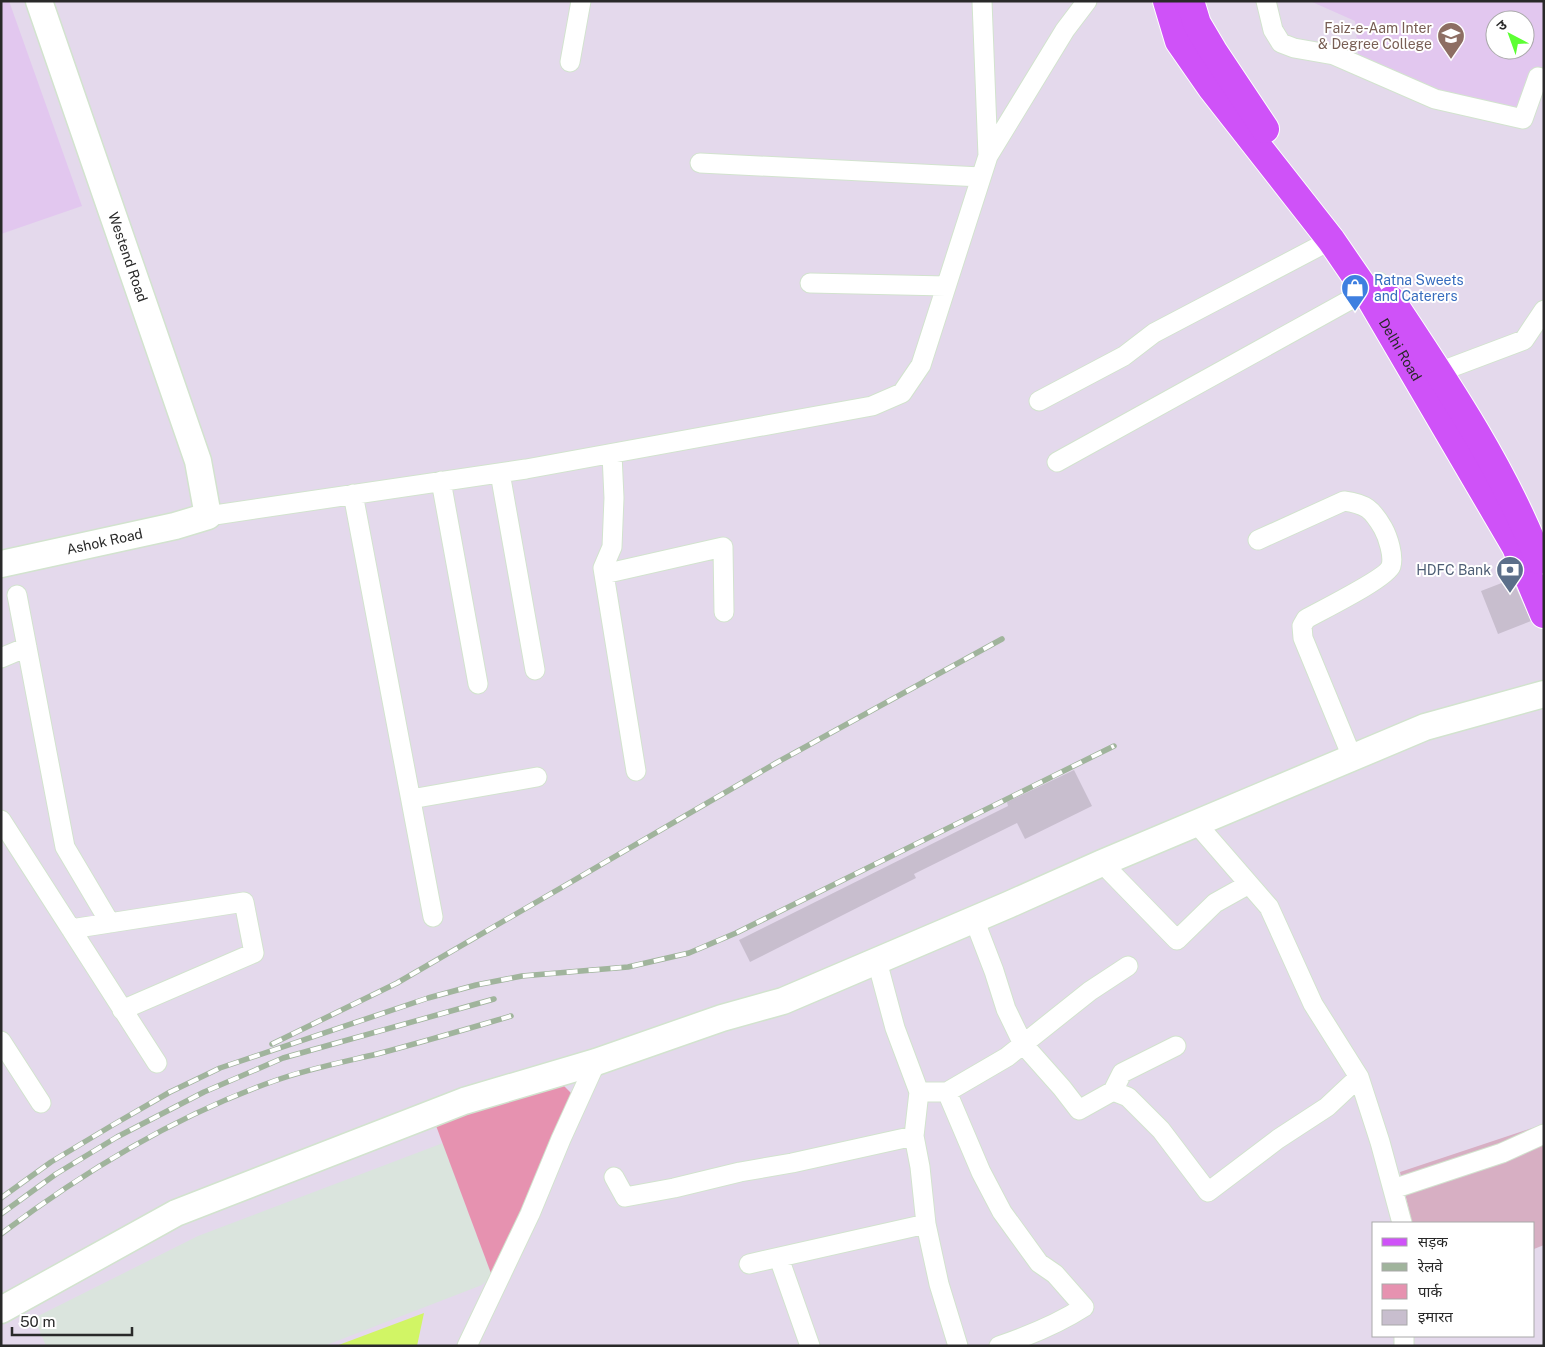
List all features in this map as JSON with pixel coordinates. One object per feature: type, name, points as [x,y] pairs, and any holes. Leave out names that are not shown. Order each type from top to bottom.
[{"type":"main road","name":"Delhi Road","points":[[1188,2],[1179,40],[1189,56],[1211,87],[1332,240],[1440,372],[1544,614]]},
{"type":"main road","points":[[1188,2],[1197,24],[1213,51],[1263,127],[1360,254],[1372,287]]},
{"type":"main road","name":"Delhi Road","points":[[1372,287],[1486,476],[1524,524],[1544,573]]},
{"type":"street","name":"Westend Road","points":[[39,1],[198,461],[208,516]]},
{"type":"street","points":[[570,62],[581,1]]},
{"type":"street","points":[[982,1],[988,156]]},
{"type":"street","points":[[208,516],[500,473],[612,454],[872,406],[902,393],[920,365],[988,156],[1065,30],[1087,1]]},
{"type":"street","points":[[1266,1],[1273,30],[1281,43],[1294,48],[1334,55],[1434,99],[1523,120],[1538,77],[1544,79]]},
{"type":"street","points":[[700,163],[981,177]]},
{"type":"street","points":[[1039,401],[1124,356],[1154,332],[1332,240]]},
{"type":"street","points":[[810,283],[946,286]]},
{"type":"street","points":[[1057,462],[1372,287]]},
{"type":"street","points":[[1440,372],[1524,340],[1544,309]]},
{"type":"street","points":[[612,454],[614,498],[612,547],[603,568],[636,771]]},
{"type":"street","points":[[500,473],[535,670]]},
{"type":"street","points":[[441,482],[478,684]]},
{"type":"street","points":[[353,494],[433,917]]},
{"type":"street","points":[[1258,540],[1344,501],[1368,507],[1383,529],[1392,565],[1387,572],[1372,583],[1306,619],[1302,626],[1303,638],[1352,758]]},
{"type":"street","name":"Ashok Road","points":[[1,564],[175,526],[208,516]]},
{"type":"street","points":[[604,574],[723,548],[724,612]]},
{"type":"street","points":[[17,595],[65,847],[110,922]]},
{"type":"street","points":[[1,658],[27,647]]},
{"type":"street","points":[[1,1310],[176,1213],[464,1101],[596,1062],[722,1018],[783,1001],[1102,862],[1425,727],[1544,694]]},
{"type":"street","points":[[411,799],[537,776]]},
{"type":"street","points":[[1,820],[157,1063]]},
{"type":"street","points":[[1196,823],[1269,907],[1313,1004],[1359,1078],[1402,1222]]},
{"type":"street","points":[[1102,862],[1177,940],[1214,902],[1249,884]]},
{"type":"street","points":[[71,929],[244,902],[254,953],[122,1010]]},
{"type":"street","points":[[974,919],[1006,1009],[1023,1044],[1079,1110],[1113,1091],[1122,1073],[1176,1046]]},
{"type":"street","points":[[877,961],[895,1028],[919,1092],[914,1136],[926,1224],[939,1284],[958,1346]]},
{"type":"street","points":[[919,1092],[947,1092],[1007,1057],[1090,991],[1128,966]]},
{"type":"street","points":[[1,1041],[41,1103]]},
{"type":"street","points":[[467,1346],[530,1214],[596,1062]]},
{"type":"street","points":[[1113,1091],[1128,1097],[1161,1130],[1208,1192],[1278,1139],[1327,1107],[1359,1078]]},
{"type":"street","points":[[947,1092],[980,1172],[1002,1212],[1039,1263],[1055,1274],[1084,1307],[1068,1317],[999,1346]]},
{"type":"street","points":[[1393,1189],[1502,1153],[1544,1134]]},
{"type":"street","points":[[614,1177],[625,1197],[674,1188],[740,1172],[820,1158],[914,1136]]},
{"type":"street","points":[[748,1264],[926,1224]]},
{"type":"street","points":[[779,1258],[810,1346]]},
{"type":"shaded area","points":[[1,1],[9,1],[82,206],[1,234]]},
{"type":"shaded area","name":"Faiz-e-Aam Inter & Degree College","points":[[1310,1],[1544,1],[1544,71],[1519,114],[1360,73],[1355,21]]},
{"type":"shaded area","points":[[1544,1124],[1544,1245],[1535,1249],[1535,1222],[1412,1222],[1400,1172]]},
{"type":"shaded area","points":[[443,1143],[492,1276],[482,1285],[324,1346],[46,1346],[34,1318],[198,1236]]},
{"type":"shaded area","points":[[424,1313],[417,1346],[336,1346]]},
{"type":"green space","points":[[563,1085],[573,1095],[492,1276],[435,1123]]},
{"type":"building","points":[[1512,579],[1531,621],[1498,634],[1481,591]]},
{"type":"building","points":[[1074,770],[1092,806],[1025,839],[1017,823],[914,874],[916,878],[750,962],[739,940],[1008,806],[1007,802]]},
{"type":"railway","points":[[272,1044],[397,983],[776,763],[1002,639]]},
{"type":"railway","points":[[1,1198],[51,1162],[111,1126],[170,1092],[220,1068],[428,998],[476,985],[522,976],[628,967],[689,953],[736,933],[1114,746]]},
{"type":"railway","points":[[1,1214],[56,1174],[117,1137],[204,1092],[283,1058],[494,999]]},
{"type":"railway","points":[[1,1234],[98,1167],[132,1147],[167,1128],[238,1095],[299,1073],[377,1054],[511,1016]]},
{"type":"place","name":"Faiz-e-Aam Inter & Degree College","points":[[1451,60]]},
{"type":"place","name":"Ratna Sweets and Caterers","points":[[1355,312]]},
{"type":"place","name":"HDFC Bank","points":[[1510,594]]}]
